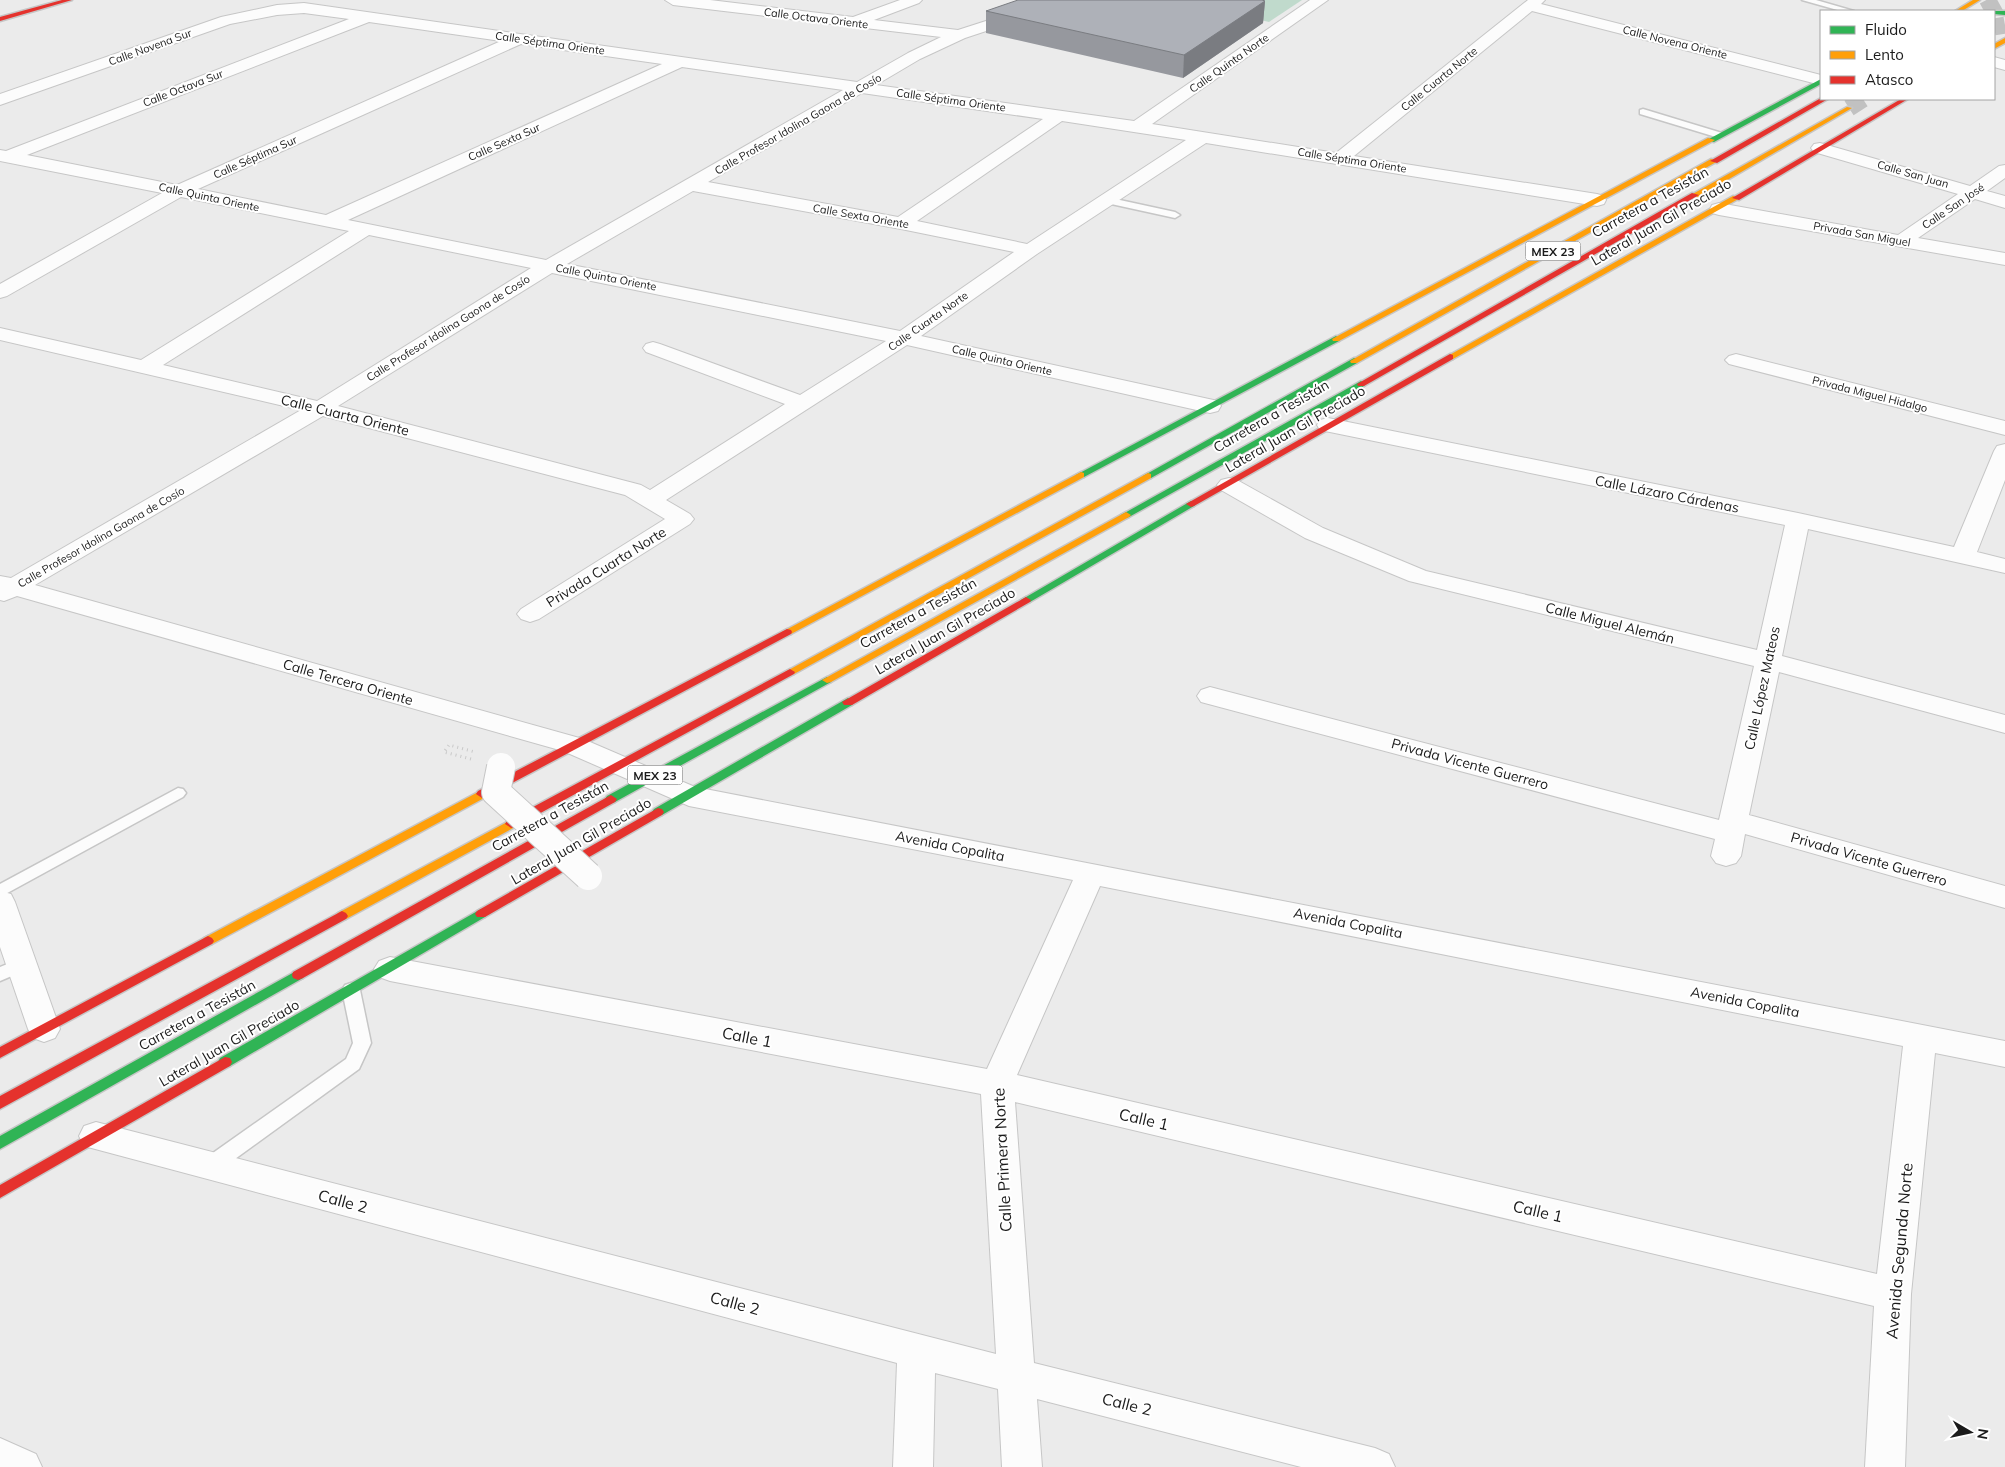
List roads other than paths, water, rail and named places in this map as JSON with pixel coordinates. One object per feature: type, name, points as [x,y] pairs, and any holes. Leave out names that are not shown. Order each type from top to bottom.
[{"type":"main road","points":[[0,19],[69,0]]},
{"type":"main road","points":[[1960,10],[1977,0]]},
{"type":"main road","points":[[0,1053],[573,745],[1820,82]]},
{"type":"main road","name":"Carretera a Tesistán","points":[[0,1103],[1044,534],[1823,100]]},
{"type":"main road","name":"Lateral Juan Gil Preciado","points":[[0,1192],[690,796],[1328,425],[1719,209],[1903,100]]},
{"type":"main road","name":"Carretera a Tesistán","points":[[0,1143],[649,778],[1174,489],[1848,108]]},
{"type":"street","name":"Calle Octava Oriente","points":[[672,0],[697,1],[959,35]]},
{"type":"street","name":"Calle Octava Oriente","points":[[755,0],[981,28]]},
{"type":"street","points":[[853,22],[914,0]]},
{"type":"street","name":"Calle Profesor Idolina Gaona de Cosío","points":[[5,589],[320,408],[549,266],[914,56],[959,35],[1066,0]]},
{"type":"street","name":"Calle Quinta Norte","points":[[1137,127],[1320,0]]},
{"type":"street","name":"Calle Novena Oriente","points":[[1533,3],[1820,81]]},
{"type":"street","name":"Calle Cuarta Norte","points":[[1342,158],[1533,3]]},
{"type":"street","name":"Calle Séptima Oriente","points":[[304,8],[347,14],[369,10],[518,39],[1137,127],[1342,158],[1597,200]]},
{"type":"street","name":"Calle Novena Sur","points":[[0,100],[226,20],[277,10],[304,8]]},
{"type":"street","name":"Calle Octava Sur","points":[[3,157],[369,10]]},
{"type":"street","name":"Calle Séptima Sur","points":[[0,292],[179,191],[518,39]]},
{"type":"street","name":"Calle Sexta Sur","points":[[327,222],[680,62]]},
{"type":"street","points":[[901,223],[1058,116]]},
{"type":"street","name":"Calle Cuarta Norte","points":[[650,500],[904,338],[1030,250],[1203,137]]},
{"type":"street","name":"Calle San Juan","points":[[1820,148],[2005,202]]},
{"type":"street","name":"Calle Quinta Oriente","points":[[3,157],[904,338],[1210,406]]},
{"type":"street","name":"Calle San José","points":[[1901,241],[2005,170]]},
{"type":"street","name":"Calle Sexta Oriente","points":[[692,185],[901,223],[1030,250]]},
{"type":"street","name":"Privada San Miguel","points":[[1719,209],[2005,259]]},
{"type":"street","points":[[144,368],[364,230]]},
{"type":"street","name":"Calle Cuarta Oriente","points":[[0,334],[320,408],[633,490],[682,519]]},
{"type":"street","points":[[653,348],[802,403]]},
{"type":"street","name":"Privada Miguel Hidalgo","points":[[1736,360],[2005,428]]},
{"type":"street","name":"Calle Lázaro Cárdenas","points":[[1328,425],[1798,520],[2005,566]]},
{"type":"street","points":[[1964,556],[2005,451]]},
{"type":"street","name":"Calle Miguel Alemán","points":[[1229,484],[1314,532],[1418,576],[1768,662],[2005,724]]},
{"type":"street","name":"Privada Cuarta Norte","points":[[530,614],[682,519]]},
{"type":"street","name":"Calle López Mateos","points":[[1730,837],[1798,520]]},
{"type":"street","name":"Calle Tercera Oriente","points":[[5,589],[573,745],[690,796]]},
{"type":"street","name":"Privada Vicente Guerrero","points":[[1210,696],[1730,837],[2005,897]]},
{"type":"street","points":[[501,767],[496,792],[588,876]]},
{"type":"street","name":"Avenida Copalita","points":[[690,796],[1091,873],[2005,1054]]},
{"type":"street","name":"Calle Primera Norte","points":[[1022,1467],[1014,1375],[997,1084],[1091,873]]},
{"type":"street","points":[[0,902],[11,970],[44,1029]]},
{"type":"street","name":"Calle 1","points":[[390,969],[997,1084],[1893,1294]]},
{"type":"street","name":"Avenida Segunda Norte","points":[[1884,1467],[1893,1294],[1920,1036]]},
{"type":"street","name":"Calle 2","points":[[96,1136],[916,1351],[1374,1467]]},
{"type":"street","points":[[913,1467],[916,1351]]},
{"type":"street","points":[[0,1457],[22,1467]]},
{"type":"lane","points":[[1806,0],[1846,10]]},
{"type":"lane","points":[[1643,112],[1719,135]]},
{"type":"lane","points":[[1106,200],[1174,215]]},
{"type":"lane","points":[[0,891],[178,793]]},
{"type":"lane","points":[[210,1166],[353,1064],[362,1043],[351,990]]},
{"type":"tunnel","points":[[1986,10],[2004,0]]},
{"type":"tunnel","points":[[1995,27],[2005,25]]},
{"type":"tunnel","points":[[1849,108],[1861,100]]}]
